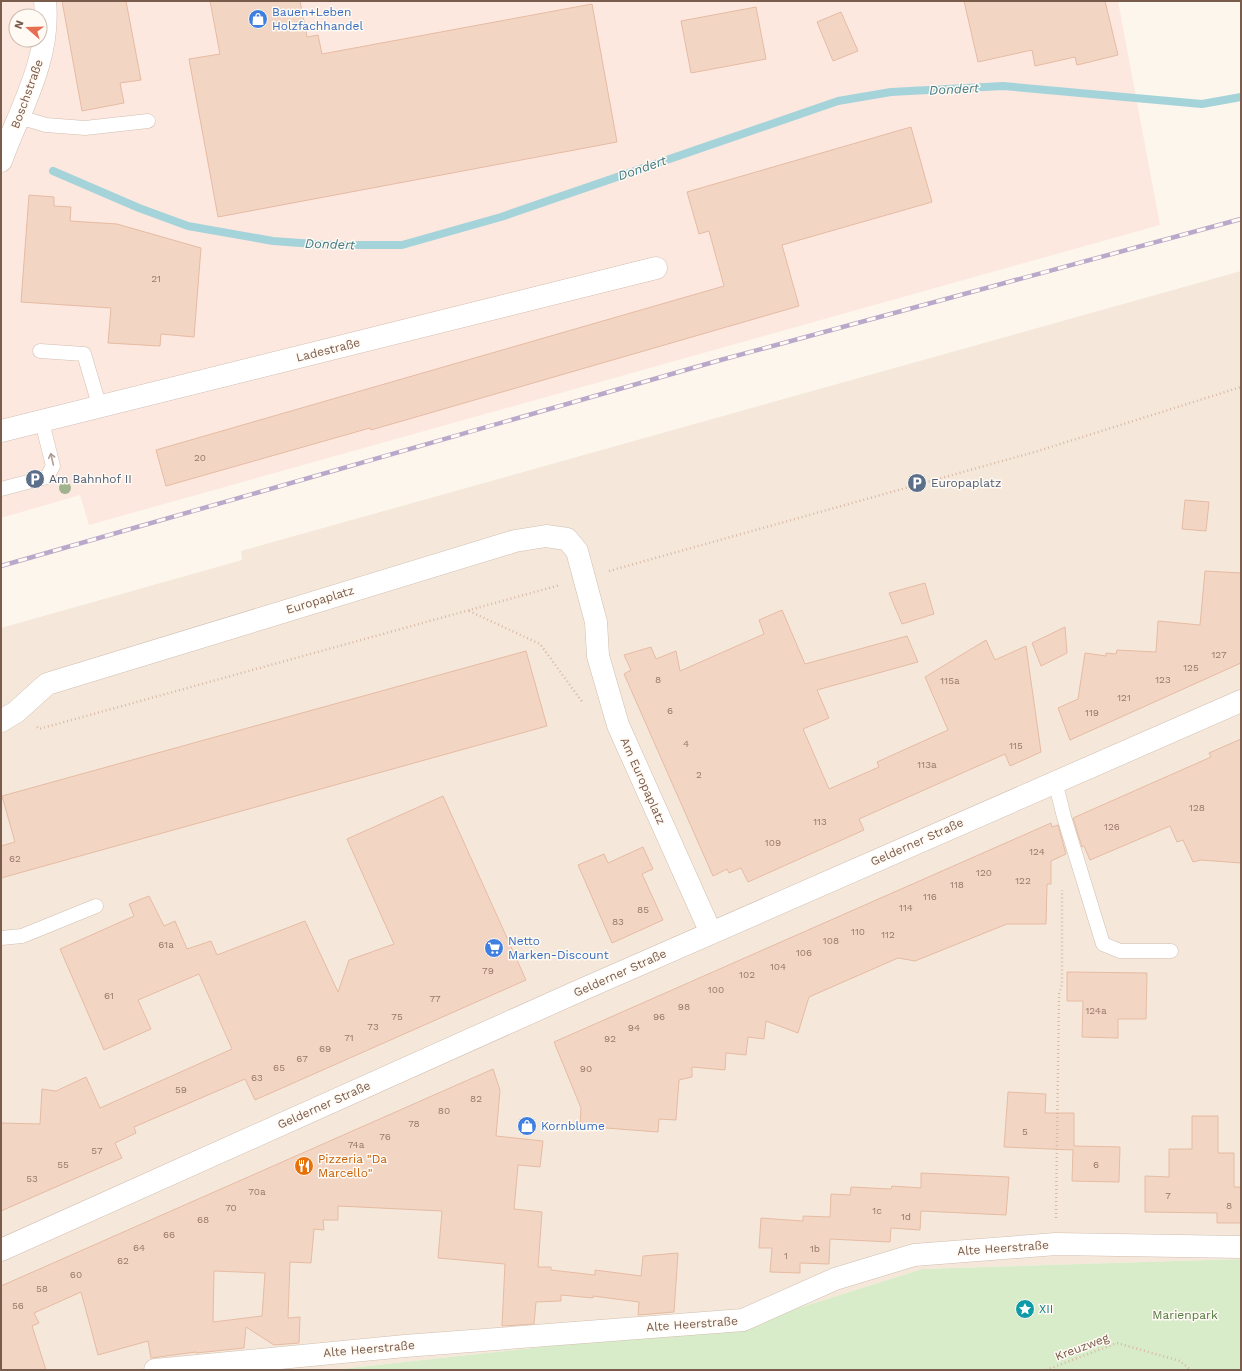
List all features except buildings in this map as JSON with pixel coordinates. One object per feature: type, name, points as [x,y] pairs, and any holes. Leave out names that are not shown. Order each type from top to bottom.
[{"type":"street","name":"Boschstraße","points":[[1,161],[31,88],[43,47],[46,30],[45,1]]},
{"type":"street","name":"Ladestraße","points":[[1,431],[100,408],[656,268]]},
{"type":"street","name":"Europaplatz","points":[[8,716],[47,684],[515,541],[546,536],[567,539],[577,551],[596,622]]},
{"type":"street","name":"Am Europaplatz","points":[[596,622],[598,656],[618,725],[711,933]]},
{"type":"street","name":"Gelderner Straße","points":[[1,1250],[711,933],[1055,781],[1241,701]]},
{"type":"street","name":"Alte Heerstraße","points":[[155,1370],[421,1345],[743,1320],[835,1279],[914,1255],[1056,1244],[1241,1247]]},
{"type":"lane","points":[[19,117],[46,125],[85,128],[148,121]]},
{"type":"lane","points":[[40,351],[84,354],[100,408]]},
{"type":"lane","points":[[1,489],[47,477],[53,466],[42,422]]},
{"type":"lane","points":[[1055,781],[1064,817],[1104,944],[1120,951],[1171,951]]},
{"type":"lane","points":[[1,938],[22,936],[96,906]]},
{"type":"path","points":[[8,716],[39,729],[468,611],[1038,451],[1241,386]]},
{"type":"path","points":[[468,611],[540,644],[585,705]]},
{"type":"path","points":[[1056,1244],[1059,994],[1062,985],[1062,889]]},
{"type":"path","name":"Kreuzweg","points":[[1046,1370],[1117,1343],[1180,1361],[1191,1370]]},
{"type":"shaded area","points":[[1,1],[1118,1],[1160,225],[89,525],[80,495],[1,518]]},
{"type":"shaded area","points":[[1241,271],[1241,1259],[922,1269],[745,1325],[331,1370],[1,1370],[1,628],[242,560],[241,551]]},
{"type":"green space","name":"Marienpark","points":[[1241,1259],[1241,1370],[331,1370],[745,1325],[922,1269]]},
{"type":"waterway","name":"Dondert","points":[[53,171],[139,208],[188,226],[273,241],[328,245],[402,245],[501,217],[838,101],[891,92],[1003,86],[1202,104],[1241,97]]},
{"type":"railway","points":[[1,566],[717,361],[1241,219]]},
{"type":"place","name":"Bauen+Leben Holzfachhandel","points":[[258,19]]},
{"type":"place","name":"Am Bahnhof II","points":[[35,479]]},
{"type":"place","name":"Europaplatz","points":[[917,483]]},
{"type":"place","name":"Netto Marken-Discount","points":[[494,948]]},
{"type":"place","name":"Kornblume","points":[[527,1126]]},
{"type":"place","name":"Pizzeria \"Da Marcello\"","points":[[304,1166]]},
{"type":"place","name":"XII","points":[[1025,1309]]}]
